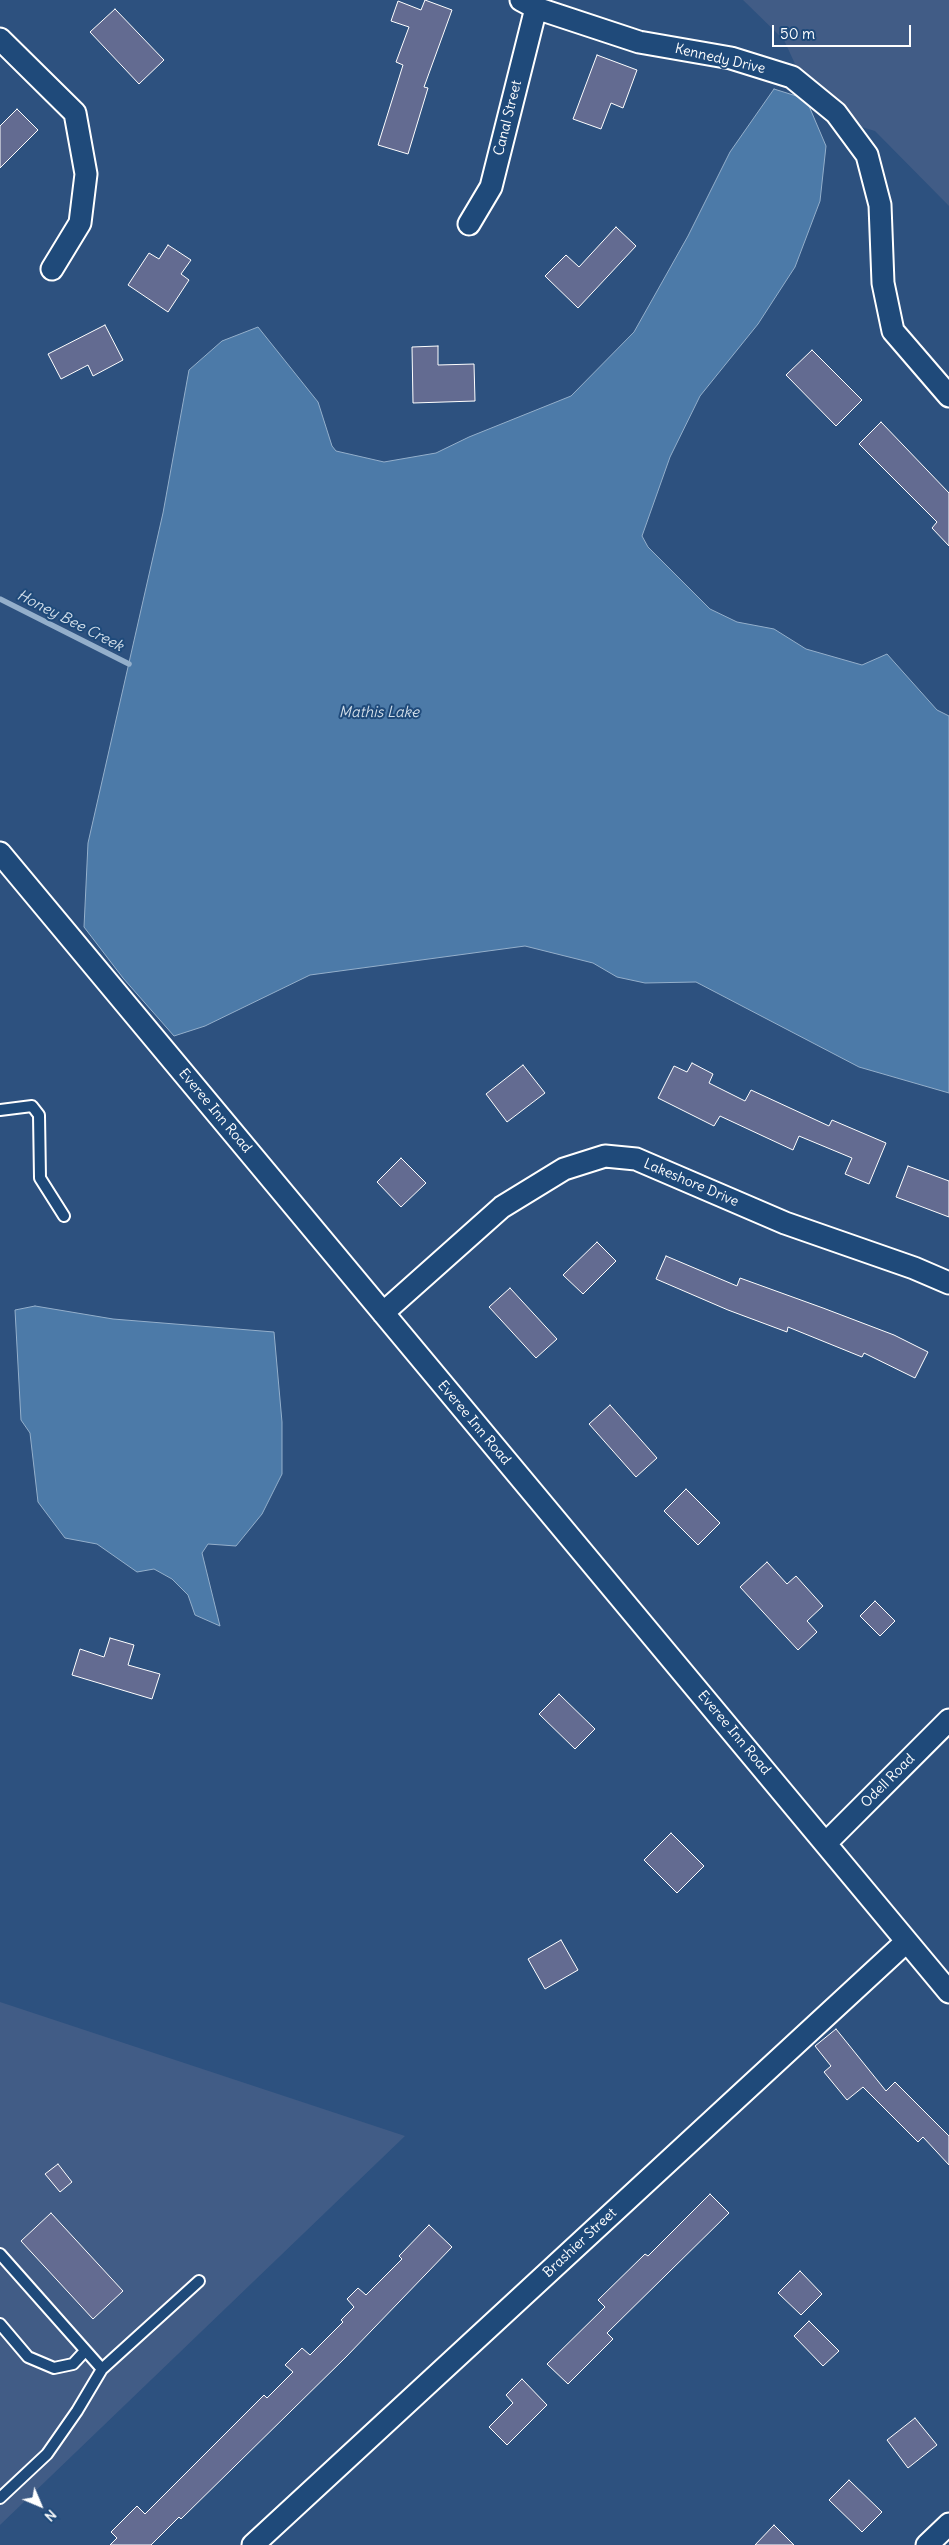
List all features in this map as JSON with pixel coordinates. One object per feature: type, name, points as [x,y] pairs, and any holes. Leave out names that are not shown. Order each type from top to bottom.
[{"type":"street","name":"Canal Street","points":[[470,224],[491,187],[528,4]]},
{"type":"street","name":"Kennedy Drive","points":[[528,4],[639,42],[731,58],[792,77],[836,113],[867,155],[880,205],[883,283],[893,331],[949,396]]},
{"type":"street","points":[[0,39],[75,113],[86,174],[80,223],[52,269]]},
{"type":"street","name":"Everee Inn Road","points":[[0,853],[826,1843],[906,1942],[948,1988]]},
{"type":"street","name":"Lakeshore Drive","points":[[383,1313],[502,1207],[564,1170],[605,1156],[636,1159],[785,1223],[914,1268],[949,1283]]},
{"type":"street","name":"Odell Road","points":[[826,1843],[949,1720]]},
{"type":"street","name":"Brashier Street","points":[[253,2545],[906,1942]]},
{"type":"street","points":[[927,2545],[949,2524]]},
{"type":"lane","points":[[0,1110],[32,1106],[39,1115],[40,1178],[64,1216]]},
{"type":"lane","points":[[0,2254],[102,2369]]},
{"type":"lane","points":[[0,2498],[47,2454],[77,2411],[102,2369],[198,2281]]},
{"type":"lane","points":[[0,2324],[28,2357],[54,2368],[73,2364],[85,2351]]},
{"type":"shaded area","points":[[743,0],[949,0],[949,206],[875,131],[818,114],[784,40]]},
{"type":"shaded area","points":[[0,2002],[405,2136],[0,2525]]},
{"type":"water","name":"Mathis Lake","points":[[774,89],[806,99],[826,146],[820,201],[795,267],[758,324],[700,396],[670,457],[642,536],[648,547],[710,609],[737,622],[774,629],[806,649],[862,665],[887,654],[937,710],[949,716],[949,1093],[859,1067],[696,982],[645,983],[617,977],[593,963],[525,946],[310,975],[205,1026],[174,1036],[123,978],[84,927],[88,843],[163,513],[189,370],[222,341],[258,327],[318,402],[332,446],[336,451],[384,462],[436,453],[469,437],[571,396],[634,332],[688,236],[730,152]]},
{"type":"water","points":[[35,1306],[113,1319],[274,1332],[282,1422],[282,1474],[262,1514],[236,1546],[208,1544],[202,1553],[220,1626],[195,1615],[188,1595],[172,1579],[154,1569],[137,1572],[97,1544],[65,1538],[38,1502],[30,1433],[21,1420],[15,1310]]},
{"type":"building","points":[[425,0],[452,10],[424,87],[428,88],[408,154],[378,145],[403,65],[396,62],[409,27],[391,21],[398,1],[421,10]]},
{"type":"building","points":[[115,9],[164,60],[139,84],[90,32]]},
{"type":"building","points":[[597,55],[637,70],[623,108],[611,103],[601,129],[573,119]]},
{"type":"building","points":[[17,109],[38,130],[0,168],[0,126]]},
{"type":"building","points":[[616,227],[636,246],[578,308],[545,276],[566,255],[579,267]]},
{"type":"building","points":[[168,245],[191,260],[181,274],[189,280],[168,312],[128,285],[149,253],[159,259]]},
{"type":"building","points":[[105,325],[123,360],[93,376],[88,365],[61,379],[48,354]]},
{"type":"building","points":[[438,346],[438,365],[474,364],[475,401],[413,403],[412,347]]},
{"type":"building","points":[[812,350],[862,400],[836,426],[786,375]]},
{"type":"building","points":[[881,422],[949,493],[949,546],[932,528],[937,522],[859,444]]},
{"type":"building","points":[[692,1063],[713,1074],[709,1083],[745,1101],[751,1090],[829,1126],[832,1120],[886,1143],[869,1184],[845,1174],[852,1158],[799,1136],[793,1150],[720,1116],[714,1126],[658,1098],[674,1066],[687,1072]]},
{"type":"building","points":[[523,1065],[545,1093],[507,1122],[486,1094]]},
{"type":"building","points":[[401,1158],[426,1183],[401,1207],[377,1182]]},
{"type":"building","points":[[908,1166],[949,1181],[949,1217],[896,1197]]},
{"type":"building","points":[[597,1242],[616,1261],[583,1294],[563,1275]]},
{"type":"building","points":[[666,1256],[737,1286],[740,1278],[823,1308],[894,1335],[928,1352],[915,1378],[864,1353],[862,1357],[788,1327],[787,1332],[728,1310],[656,1279]]},
{"type":"building","points":[[510,1288],[557,1339],[536,1358],[489,1307]]},
{"type":"building","points":[[610,1405],[657,1458],[636,1477],[589,1424]]},
{"type":"building","points":[[686,1489],[720,1523],[698,1545],[664,1511]]},
{"type":"building","points":[[767,1562],[787,1584],[796,1576],[823,1606],[807,1621],[817,1632],[798,1650],[740,1587]]},
{"type":"building","points":[[875,1601],[895,1621],[880,1636],[860,1616]]},
{"type":"building","points":[[110,1638],[134,1645],[128,1665],[160,1674],[152,1699],[72,1675],[80,1649],[104,1657]]},
{"type":"building","points":[[559,1694],[595,1729],[575,1749],[539,1714]]},
{"type":"building","points":[[671,1833],[704,1866],[677,1893],[644,1860]]},
{"type":"building","points":[[561,1940],[578,1970],[545,1989],[528,1959]]},
{"type":"building","points":[[836,2029],[886,2091],[895,2082],[949,2136],[949,2165],[923,2137],[918,2142],[863,2087],[847,2100],[824,2072],[831,2066],[815,2046]]},
{"type":"building","points":[[58,2164],[72,2182],[60,2192],[45,2174]]},
{"type":"building","points":[[710,2194],[729,2213],[607,2333],[613,2339],[568,2384],[547,2364],[605,2307],[598,2300],[645,2254],[648,2256]]},
{"type":"building","points":[[51,2213],[123,2291],[93,2319],[21,2241]]},
{"type":"building","points":[[429,2225],[452,2247],[346,2357],[181,2519],[179,2517],[151,2545],[110,2545],[117,2538],[111,2532],[137,2506],[145,2514],[264,2395],[267,2398],[293,2372],[285,2365],[302,2348],[310,2355],[343,2322],[341,2320],[354,2307],[347,2299],[358,2288],[366,2295],[402,2259],[399,2256]]},
{"type":"building","points":[[800,2271],[822,2294],[801,2315],[778,2293]]},
{"type":"building","points":[[809,2321],[839,2351],[823,2366],[794,2336]]},
{"type":"building","points":[[522,2379],[547,2405],[507,2445],[489,2427],[513,2403],[506,2395]]},
{"type":"building","points":[[915,2418],[937,2445],[908,2468],[887,2440]]},
{"type":"building","points":[[849,2480],[882,2512],[862,2532],[829,2500]]},
{"type":"building","points":[[774,2525],[794,2545],[755,2545]]},
{"type":"waterway","name":"Honey Bee Creek","points":[[0,599],[129,664]]}]
